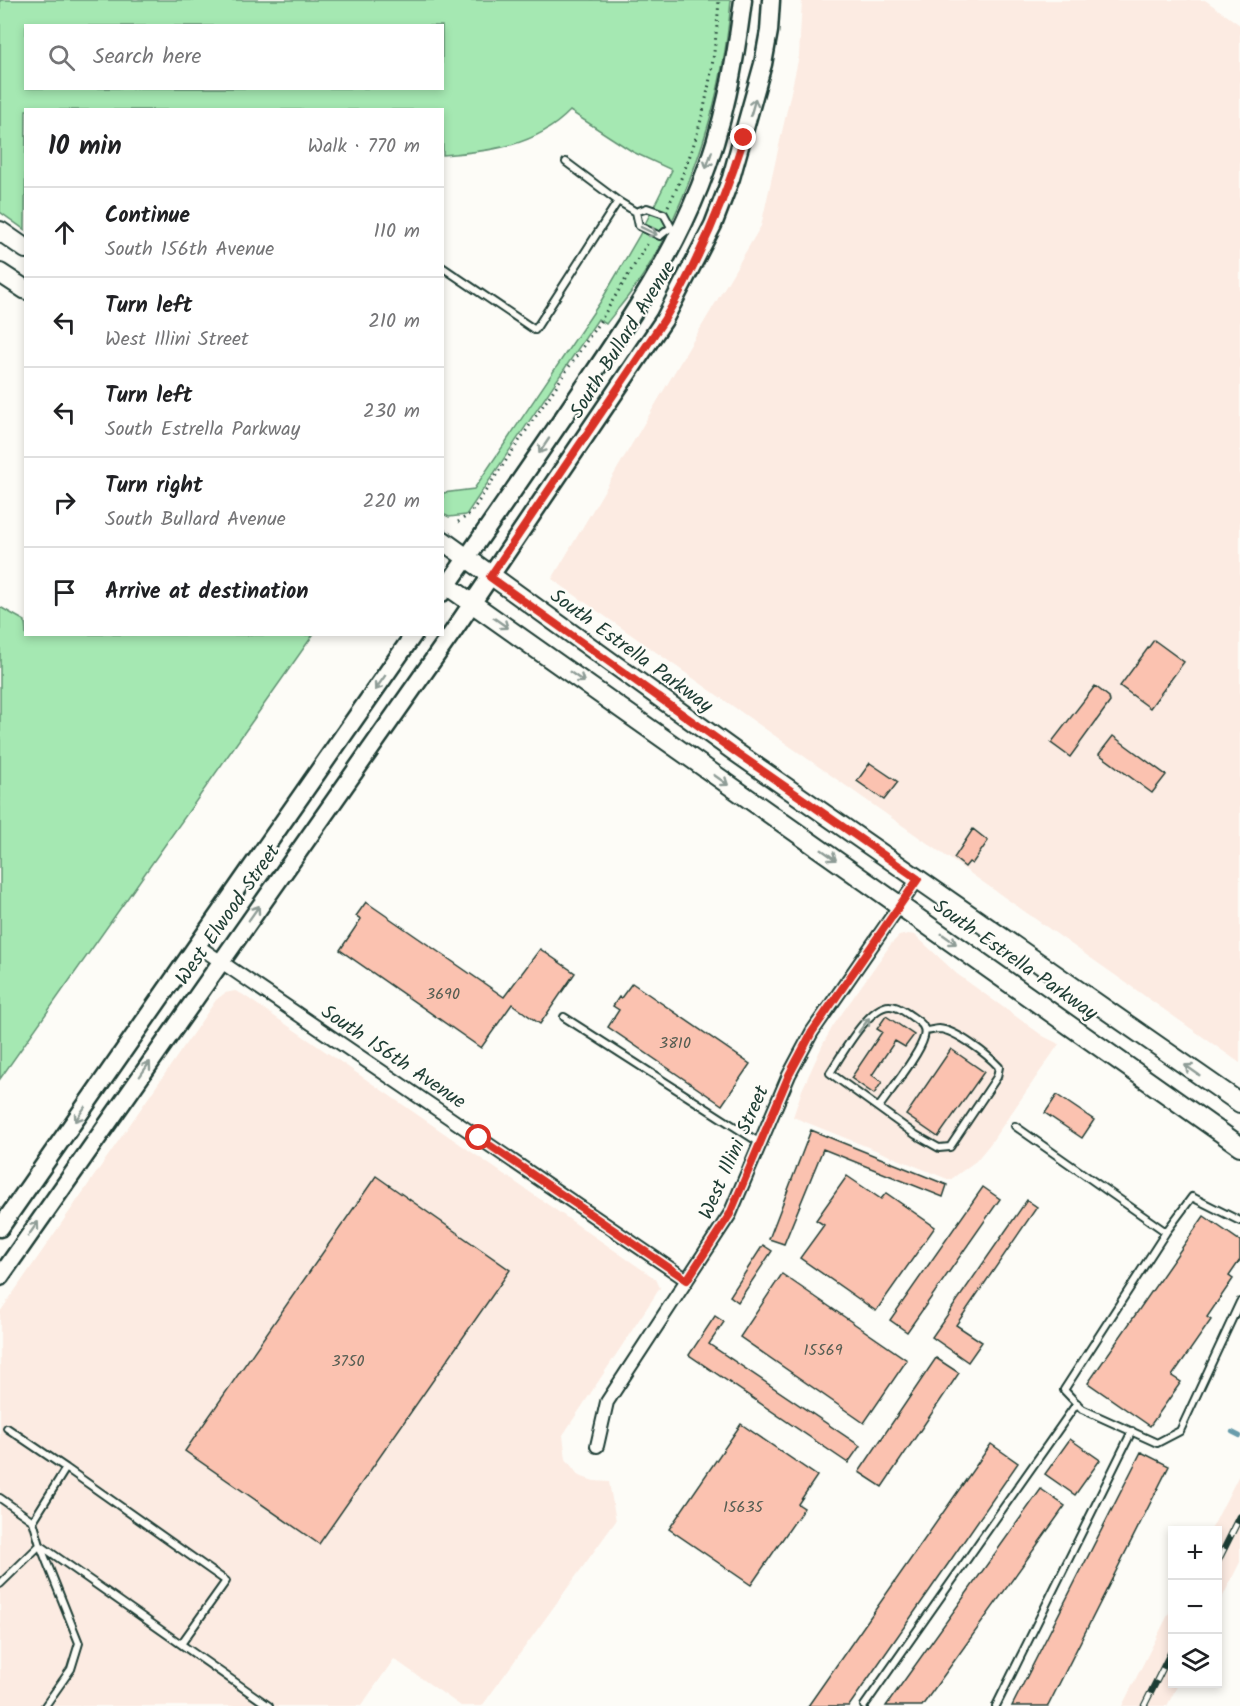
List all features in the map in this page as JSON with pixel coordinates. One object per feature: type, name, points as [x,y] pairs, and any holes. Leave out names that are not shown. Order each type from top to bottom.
[{"type":"main road","name":"South Bullard Avenue","points":[[468,558],[632,316],[662,267],[674,230],[700,186],[725,110],[743,0]]},
{"type":"main road","name":"South Bullard Avenue","points":[[490,577],[664,320],[714,225],[744,138],[763,64],[769,31],[771,0]]},
{"type":"main road","points":[[0,231],[24,248]]},
{"type":"main road","points":[[0,273],[24,289]]},
{"type":"main road","name":"South Estrella Parkway","points":[[444,541],[490,577],[734,751],[1240,1103]]},
{"type":"main road","points":[[444,587],[468,558]]},
{"type":"main road","name":"West Elwood Street","points":[[0,1277],[490,577]]},
{"type":"main road","name":"South Estrella Parkway","points":[[444,587],[472,603],[1240,1146]]},
{"type":"main road","name":"West Elwood Street","points":[[0,1228],[413,636]]},
{"type":"street","name":"West Illini Street","points":[[597,1446],[607,1402],[730,1214],[789,1075],[812,1032],[918,879]]},
{"type":"street","name":"South 156th Avenue","points":[[198,946],[687,1280]]},
{"type":"lane","points":[[566,162],[636,212],[639,226],[660,236],[674,230],[664,214],[647,208],[636,212]]},
{"type":"lane","points":[[444,268],[535,330],[618,201]]},
{"type":"lane","points":[[879,1107],[921,1044],[925,1031],[923,1024],[893,1005],[880,1008],[869,1018],[830,1073],[916,1135],[939,1148],[950,1147],[997,1077],[999,1067],[992,1059],[958,1036],[940,1029],[925,1031]]},
{"type":"lane","points":[[564,1017],[760,1143]]},
{"type":"lane","points":[[1015,1126],[1166,1232]]},
{"type":"lane","points":[[1240,1221],[1192,1197],[1166,1232],[1064,1390],[1082,1409],[1157,1443],[1179,1431],[1240,1302]]},
{"type":"lane","points":[[864,1706],[1077,1403]]},
{"type":"lane","points":[[7,1428],[226,1581],[181,1644]]},
{"type":"lane","points":[[996,1706],[1132,1431]]},
{"type":"lane","points":[[33,1521],[66,1468]]},
{"type":"lane","points":[[0,1498],[33,1521],[40,1545],[79,1642],[72,1669],[45,1706]]},
{"type":"lane","points":[[40,1545],[269,1706]]},
{"type":"lane","points":[[0,1584],[40,1545]]},
{"type":"path","points":[[664,214],[684,171],[707,98],[719,0]]},
{"type":"path","points":[[458,522],[470,514],[561,381],[653,233]]},
{"type":"shaded area","points":[[802,0],[1205,0],[1240,25],[1240,1063],[552,579],[761,226],[799,56]]},
{"type":"shaded area","points":[[915,935],[957,974],[1043,1036],[1059,1044],[990,1144],[976,1161],[950,1180],[793,1117],[802,1090],[833,1026],[891,944],[899,936]]},
{"type":"shaded area","points":[[235,991],[656,1279],[660,1288],[563,1435],[566,1459],[579,1476],[594,1481],[609,1482],[616,1521],[482,1706],[461,1706],[394,1659],[361,1706],[0,1706],[0,1312],[216,1000],[225,993]]},
{"type":"shaded area","points":[[1240,1473],[1240,1562],[1222,1598],[1222,1526],[1213,1526]]},
{"type":"shaded area","points":[[1168,1615],[1168,1688],[1176,1688],[1167,1706],[1122,1706]]},
{"type":"green space","points":[[0,0],[731,0],[722,70],[714,105],[692,173],[664,238],[643,276],[606,324],[598,319],[466,515],[449,517],[444,514],[444,493],[474,489],[601,301],[639,236],[672,170],[633,152],[570,111],[556,123],[527,140],[494,149],[444,155],[444,108],[24,108],[24,229],[0,212]]},
{"type":"green space","points":[[0,607],[24,620],[24,636],[312,636],[0,1079]]},
{"type":"building","points":[[1154,640],[1184,662],[1150,708],[1120,686]]},
{"type":"building","points":[[1095,686],[1109,697],[1110,702],[1070,757],[1051,743]]},
{"type":"building","points":[[1113,736],[1166,775],[1152,793],[1099,754]]},
{"type":"building","points":[[870,763],[898,782],[884,800],[857,781]]},
{"type":"building","points":[[973,829],[988,841],[972,864],[969,862],[965,867],[954,858]]},
{"type":"building","points":[[366,902],[504,997],[540,949],[575,973],[540,1024],[512,1004],[481,1048],[340,950],[361,919],[356,916]]},
{"type":"building","points":[[632,983],[750,1064],[722,1105],[608,1027],[619,1010],[613,1006]]},
{"type":"building","points":[[886,1016],[914,1035],[905,1047],[895,1041],[872,1075],[882,1082],[874,1094],[851,1078],[882,1032],[877,1029]]},
{"type":"building","points":[[951,1049],[984,1072],[938,1137],[906,1115]]},
{"type":"building","points":[[1057,1095],[1094,1120],[1082,1138],[1045,1113]]},
{"type":"building","points":[[811,1130],[947,1185],[943,1197],[823,1149],[784,1244],[769,1239]]},
{"type":"building","points":[[376,1176],[510,1270],[319,1544],[185,1451]]},
{"type":"building","points":[[847,1176],[881,1199],[886,1193],[935,1227],[876,1311],[800,1258],[824,1225],[816,1220]]},
{"type":"building","points":[[983,1187],[1000,1199],[907,1332],[890,1320]]},
{"type":"building","points":[[1027,1200],[1037,1207],[956,1325],[982,1342],[968,1362],[932,1337]]},
{"type":"building","points":[[1204,1216],[1240,1241],[1240,1260],[1229,1276],[1233,1279],[1207,1317],[1211,1320],[1172,1376],[1181,1382],[1150,1426],[1088,1383]]},
{"type":"building","points":[[763,1245],[772,1251],[738,1302],[730,1296]]},
{"type":"building","points":[[782,1274],[907,1360],[864,1423],[740,1337]]},
{"type":"building","points":[[715,1316],[724,1322],[709,1344],[860,1446],[848,1463],[689,1355]]},
{"type":"building","points":[[936,1358],[959,1373],[882,1487],[859,1472]]},
{"type":"building","points":[[741,1424],[817,1476],[798,1504],[804,1508],[751,1585],[669,1529]]},
{"type":"building","points":[[1070,1439],[1100,1460],[1075,1495],[1045,1474]]},
{"type":"building","points":[[991,1444],[1018,1463],[849,1706],[808,1706]]},
{"type":"building","points":[[1141,1452],[1169,1466],[1048,1706],[1012,1706]]},
{"type":"building","points":[[1041,1489],[1065,1506],[922,1706],[886,1706]]},
{"type":"waterway","points":[[1232,1432],[1240,1436]]},
{"type":"railway","points":[[1222,1553],[1240,1517]]},
{"type":"railway","points":[[1144,1706],[1168,1658]]},
{"type":"route","points":[[479,1138],[687,1280],[730,1214],[789,1075],[812,1032],[918,879],[490,577],[664,320],[714,225],[744,138]]}]
